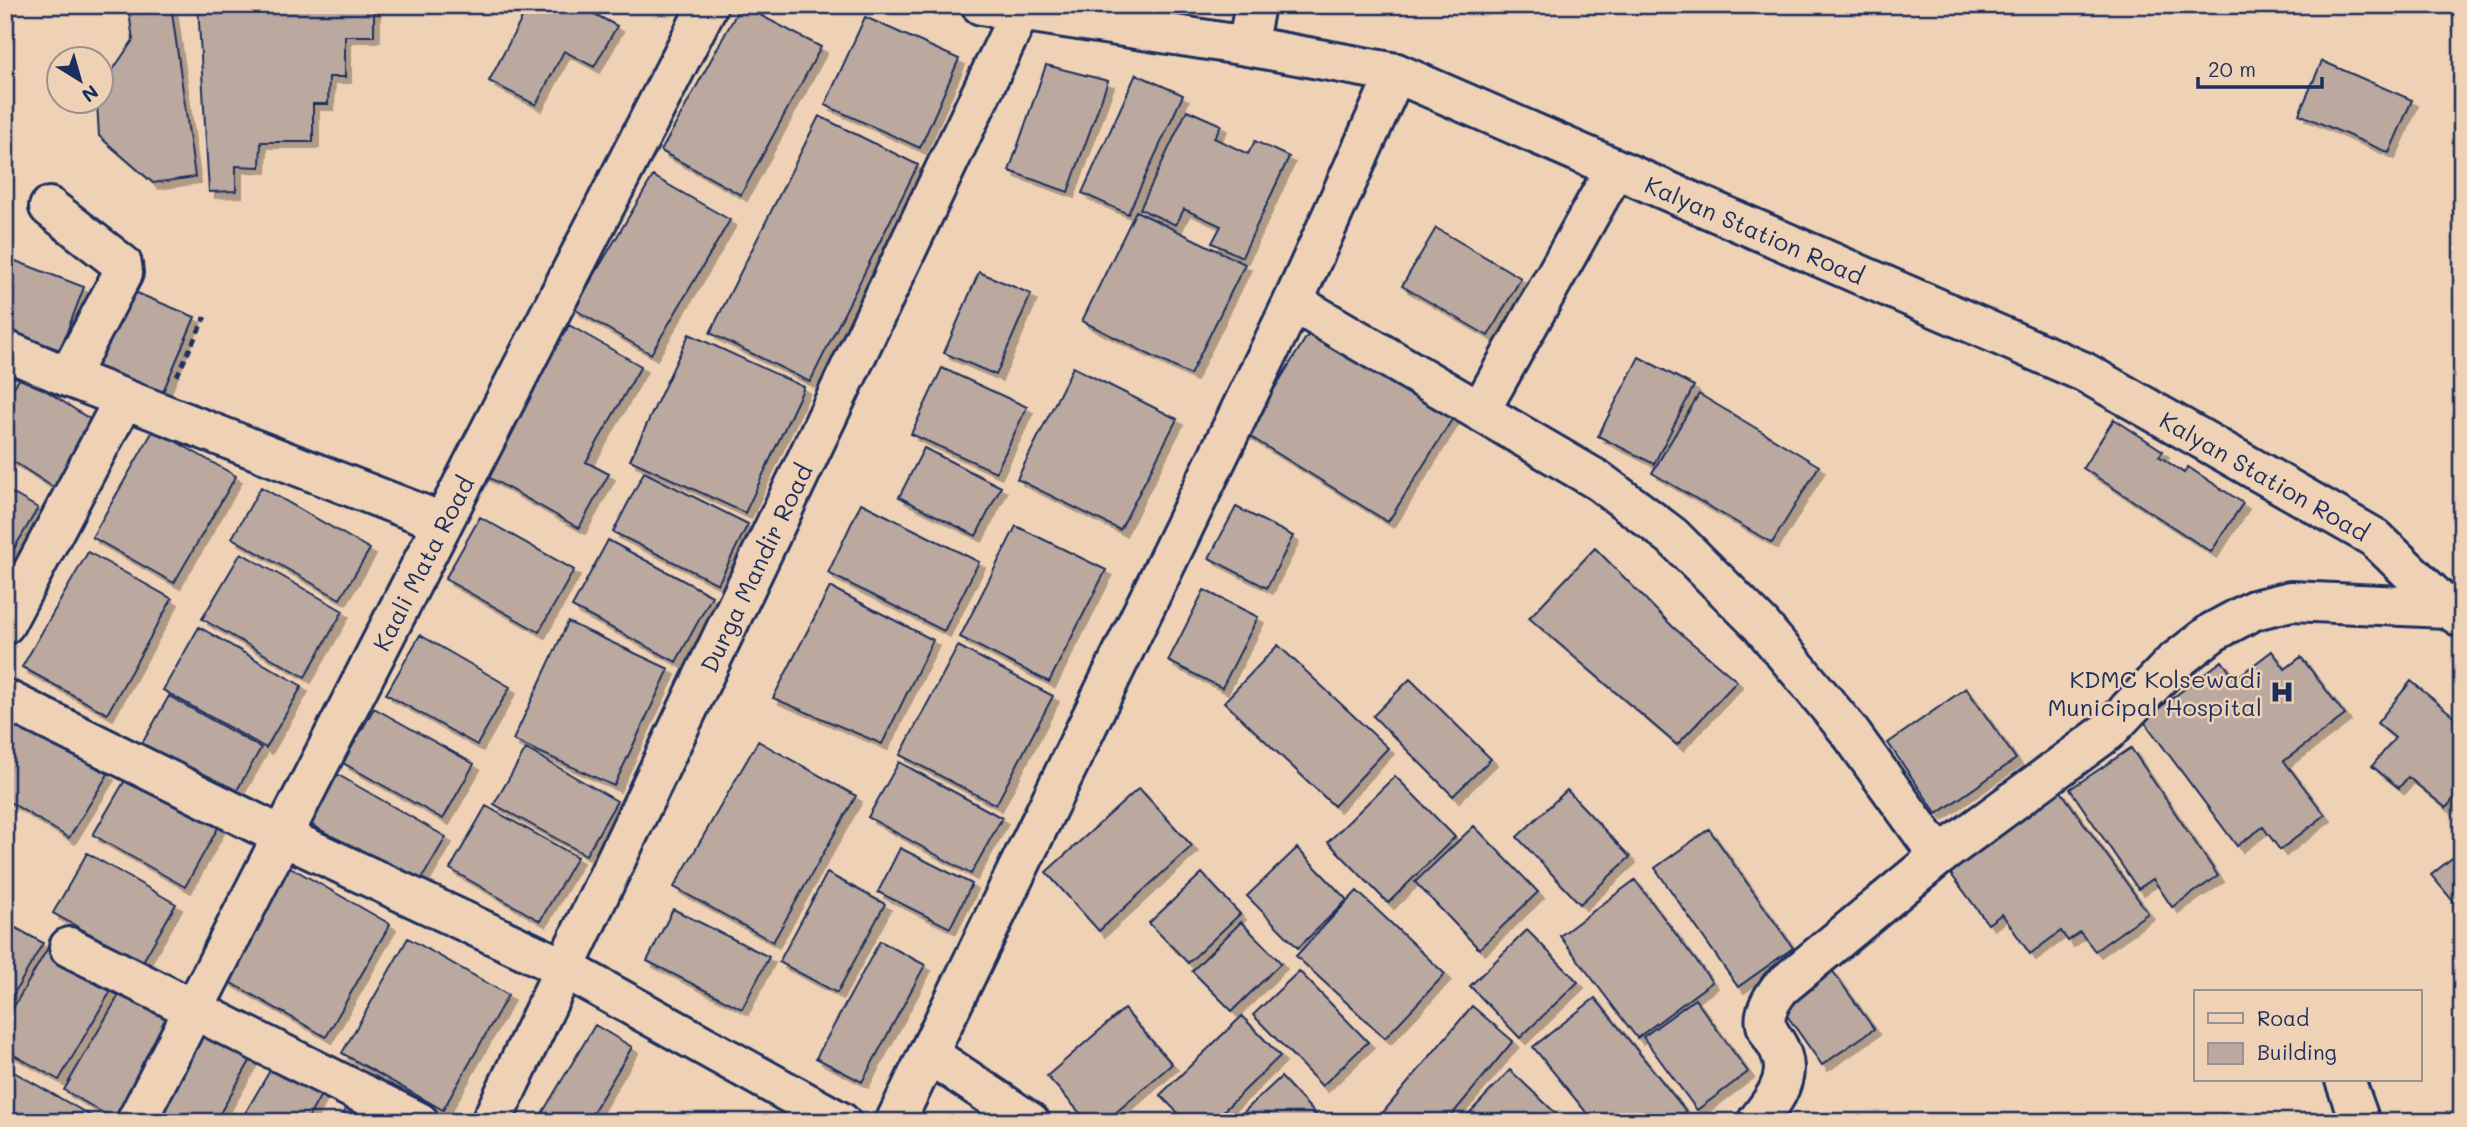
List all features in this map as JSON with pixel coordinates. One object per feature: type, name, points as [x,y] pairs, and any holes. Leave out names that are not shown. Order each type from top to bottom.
[{"type":"street","name":"Kaali Mata Road","points":[[136,1122],[196,1010],[442,522],[708,5]]},
{"type":"street","name":"Kalyan Station Road","points":[[981,5],[1247,46],[1396,73],[2084,372],[2375,538],[2455,613]]},
{"type":"street","points":[[1247,46],[1255,5]]},
{"type":"street","name":"Durga Mandir Road","points":[[491,1122],[1020,12]]},
{"type":"street","points":[[895,1122],[1293,302],[1396,73]]},
{"type":"street","points":[[1481,409],[1615,169]]},
{"type":"street","points":[[50,207],[122,264],[123,273],[68,377]]},
{"type":"street","points":[[1293,302],[1481,409],[1600,481],[1672,536],[1761,625],[1849,731],[1939,856]]},
{"type":"street","points":[[7,356],[68,377],[442,522]]},
{"type":"street","points":[[5,624],[124,399]]},
{"type":"street","points":[[1757,1122],[1781,1084],[1784,1067],[1765,1021],[1769,1004],[1780,988],[1939,856],[2107,732],[2172,663],[2213,632],[2254,610],[2291,601],[2455,613]]},
{"type":"street","points":[[5,699],[284,837],[566,969],[841,1122]]},
{"type":"street","points":[[69,947],[419,1122]]},
{"type":"street","points":[[929,1054],[1030,1122]]},
{"type":"street","points":[[2346,1082],[2360,1122]]},
{"type":"path","points":[[160,413],[205,317]]},
{"type":"building","points":[[128,5],[171,5],[195,177],[153,183],[99,136],[98,116],[116,116],[116,65],[133,40]]},
{"type":"building","points":[[198,5],[374,5],[374,36],[345,36],[345,77],[329,77],[328,104],[313,104],[313,142],[261,142],[260,167],[236,166],[236,191],[209,192]]},
{"type":"building","points":[[529,5],[578,5],[617,26],[594,67],[564,51],[536,105],[489,81]]},
{"type":"building","points":[[741,5],[821,47],[741,195],[661,151]]},
{"type":"building","points":[[865,17],[959,59],[920,148],[825,105]]},
{"type":"building","points":[[2322,61],[2412,100],[2389,153],[2299,114]]},
{"type":"building","points":[[1046,65],[1108,81],[1068,192],[1009,171]]},
{"type":"building","points":[[1136,74],[1183,95],[1128,214],[1082,193]]},
{"type":"building","points":[[1187,110],[1221,125],[1214,138],[1248,154],[1255,141],[1289,157],[1242,257],[1212,243],[1221,226],[1184,209],[1176,225],[1140,209]]},
{"type":"building","points":[[819,116],[918,165],[810,382],[710,333]]},
{"type":"building","points":[[653,176],[730,220],[651,354],[574,309]]},
{"type":"building","points":[[1136,211],[1245,264],[1190,375],[1082,321]]},
{"type":"building","points":[[1436,228],[1521,278],[1488,336],[1402,286]]},
{"type":"building","points":[[5,257],[84,287],[60,350],[5,330]]},
{"type":"building","points":[[979,272],[1031,294],[996,375],[944,353]]},
{"type":"building","points":[[125,288],[195,317],[159,401],[89,372]]},
{"type":"building","points":[[569,325],[641,366],[586,462],[609,474],[579,528],[483,474]]},
{"type":"building","points":[[1314,325],[1456,413],[1388,522],[1246,434]]},
{"type":"building","points":[[689,334],[804,387],[745,513],[630,460]]},
{"type":"building","points":[[1639,357],[1694,386],[1654,464],[1598,436]]},
{"type":"building","points":[[1073,367],[1177,419],[1120,530],[1017,479]]},
{"type":"building","points":[[942,368],[1027,407],[996,472],[911,434]]},
{"type":"building","points":[[22,375],[102,427],[59,491],[5,456],[5,400]]},
{"type":"building","points":[[1699,394],[1819,466],[1772,543],[1652,473]]},
{"type":"building","points":[[2114,419],[2163,451],[2159,456],[2184,473],[2188,467],[2243,503],[2211,552],[2083,468]]},
{"type":"building","points":[[154,429],[236,476],[174,583],[92,537]]},
{"type":"building","points":[[924,448],[1001,487],[976,536],[899,497]]},
{"type":"building","points":[[644,472],[748,524],[718,584],[613,532]]},
{"type":"building","points":[[261,487],[370,549],[340,599],[232,538]]},
{"type":"building","points":[[5,489],[38,508],[5,564]]},
{"type":"building","points":[[861,503],[979,562],[944,631],[828,573]]},
{"type":"building","points":[[1236,507],[1293,536],[1267,588],[1209,558]]},
{"type":"building","points":[[480,517],[574,570],[539,632],[445,579]]},
{"type":"building","points":[[1016,526],[1106,570],[1049,682],[960,637]]},
{"type":"building","points":[[608,540],[712,596],[676,662],[572,607]]},
{"type":"building","points":[[1595,548],[1673,627],[1737,681],[1677,745],[1529,618]]},
{"type":"building","points":[[88,552],[172,599],[107,714],[22,667]]},
{"type":"building","points":[[241,553],[343,611],[305,677],[202,619]]},
{"type":"building","points":[[830,587],[933,640],[882,744],[773,698]]},
{"type":"building","points":[[1204,590],[1258,617],[1222,688],[1168,661]]},
{"type":"building","points":[[568,622],[669,669],[614,786],[513,740]]},
{"type":"building","points":[[199,627],[302,686],[266,748],[163,690]]},
{"type":"building","points":[[420,635],[510,687],[477,745],[386,694]]},
{"type":"building","points":[[1278,645],[1388,748],[1334,806],[1224,702]]},
{"type":"building","points":[[958,646],[1053,696],[996,805],[900,755]]},
{"type":"building","points":[[2272,651],[2285,669],[2301,657],[2345,715],[2284,761],[2325,815],[2280,850],[2263,827],[2237,846],[2143,720],[2222,661],[2235,679]]},
{"type":"building","points":[[1410,679],[1491,759],[1453,796],[1373,716]]},
{"type":"building","points":[[2411,681],[2462,723],[2462,789],[2446,808],[2408,777],[2399,788],[2372,766],[2395,738],[2377,723]]},
{"type":"building","points":[[1966,688],[2016,759],[1937,814],[1888,743]]},
{"type":"building","points":[[169,696],[261,748],[228,806],[136,754]]},
{"type":"building","points":[[374,708],[474,764],[443,819],[343,763]]},
{"type":"building","points":[[5,712],[108,774],[69,838],[5,799]]},
{"type":"building","points":[[758,741],[856,796],[773,942],[674,887]]},
{"type":"building","points":[[2131,748],[2218,876],[2172,907],[2153,879],[2138,889],[2070,789]]},
{"type":"building","points":[[526,749],[617,801],[586,855],[494,804]]},
{"type":"building","points":[[899,762],[1002,818],[971,874],[868,817]]},
{"type":"building","points":[[335,773],[446,837],[418,885],[307,822]]},
{"type":"building","points":[[128,775],[219,826],[185,887],[93,835]]},
{"type":"building","points":[[1395,776],[1455,837],[1388,903],[1328,842]]},
{"type":"building","points":[[1139,788],[1192,846],[1099,931],[1046,872]]},
{"type":"building","points":[[1567,790],[1630,857],[1580,904],[1517,837]]},
{"type":"building","points":[[2060,790],[2148,913],[2095,951],[2080,932],[2068,941],[2061,931],[2030,954],[2002,914],[1988,924],[1948,870]]},
{"type":"building","points":[[486,806],[577,857],[540,921],[450,869]]},
{"type":"building","points":[[1474,826],[1538,892],[1479,949],[1415,882]]},
{"type":"building","points":[[1709,829],[1793,948],[1738,987],[1655,868]]},
{"type":"building","points":[[900,848],[972,884],[950,928],[878,892]]},
{"type":"building","points":[[1297,848],[1347,900],[1298,948],[1247,896]]},
{"type":"building","points":[[2462,850],[2462,912],[2431,875]]},
{"type":"building","points":[[87,853],[176,904],[142,963],[53,913]]},
{"type":"building","points":[[283,863],[390,924],[326,1037],[219,976]]},
{"type":"building","points":[[827,873],[885,904],[837,993],[779,962]]},
{"type":"building","points":[[1202,873],[1240,914],[1188,963],[1149,923]]},
{"type":"building","points":[[1635,880],[1712,982],[1637,1038],[1560,936]]},
{"type":"building","points":[[1357,891],[1445,974],[1385,1038],[1296,956]]},
{"type":"building","points":[[673,909],[769,957],[742,1009],[647,961]]},
{"type":"building","points":[[5,922],[43,943],[5,1009]]},
{"type":"building","points":[[1241,922],[1281,963],[1232,1011],[1192,971]]},
{"type":"building","points":[[1527,930],[1578,982],[1520,1038],[1470,986]]},
{"type":"building","points":[[408,938],[508,995],[443,1110],[342,1053]]},
{"type":"building","points":[[880,941],[925,965],[862,1082],[816,1058]]},
{"type":"building","points":[[50,944],[116,982],[59,1080],[5,1050],[5,1022]]},
{"type":"building","points":[[1832,970],[1874,1029],[1822,1065],[1781,1007]]},
{"type":"building","points":[[1299,971],[1368,1042],[1322,1086],[1253,1015]]},
{"type":"building","points":[[126,983],[187,1020],[119,1122],[64,1090]]},
{"type":"building","points":[[1595,998],[1686,1111],[1672,1122],[1594,1122],[1533,1047]]},
{"type":"building","points":[[1695,999],[1748,1072],[1697,1110],[1643,1037]]},
{"type":"building","points":[[1472,1006],[1513,1041],[1446,1122],[1375,1122]]},
{"type":"building","points":[[1124,1009],[1172,1064],[1105,1122],[1088,1122],[1047,1076]]},
{"type":"building","points":[[1242,1016],[1280,1056],[1212,1122],[1187,1122],[1160,1095]]},
{"type":"building","points":[[206,1020],[257,1049],[215,1122],[147,1122]]},
{"type":"building","points":[[595,1025],[632,1047],[587,1122],[538,1120]]},
{"type":"building","points":[[279,1055],[328,1082],[306,1122],[240,1122]]},
{"type":"building","points":[[5,1067],[102,1122],[5,1122]]},
{"type":"building","points":[[1510,1070],[1565,1122],[1461,1122]]},
{"type":"building","points":[[1281,1077],[1323,1122],[1233,1122]]},
{"type":"building","points":[[354,1094],[402,1122],[338,1122]]},
{"type":"building","points":[[988,1102],[1019,1122],[975,1122]]},
{"type":"place","name":"KDMC Kolsewadi Municipal Hospital","points":[[2282,692]]}]
